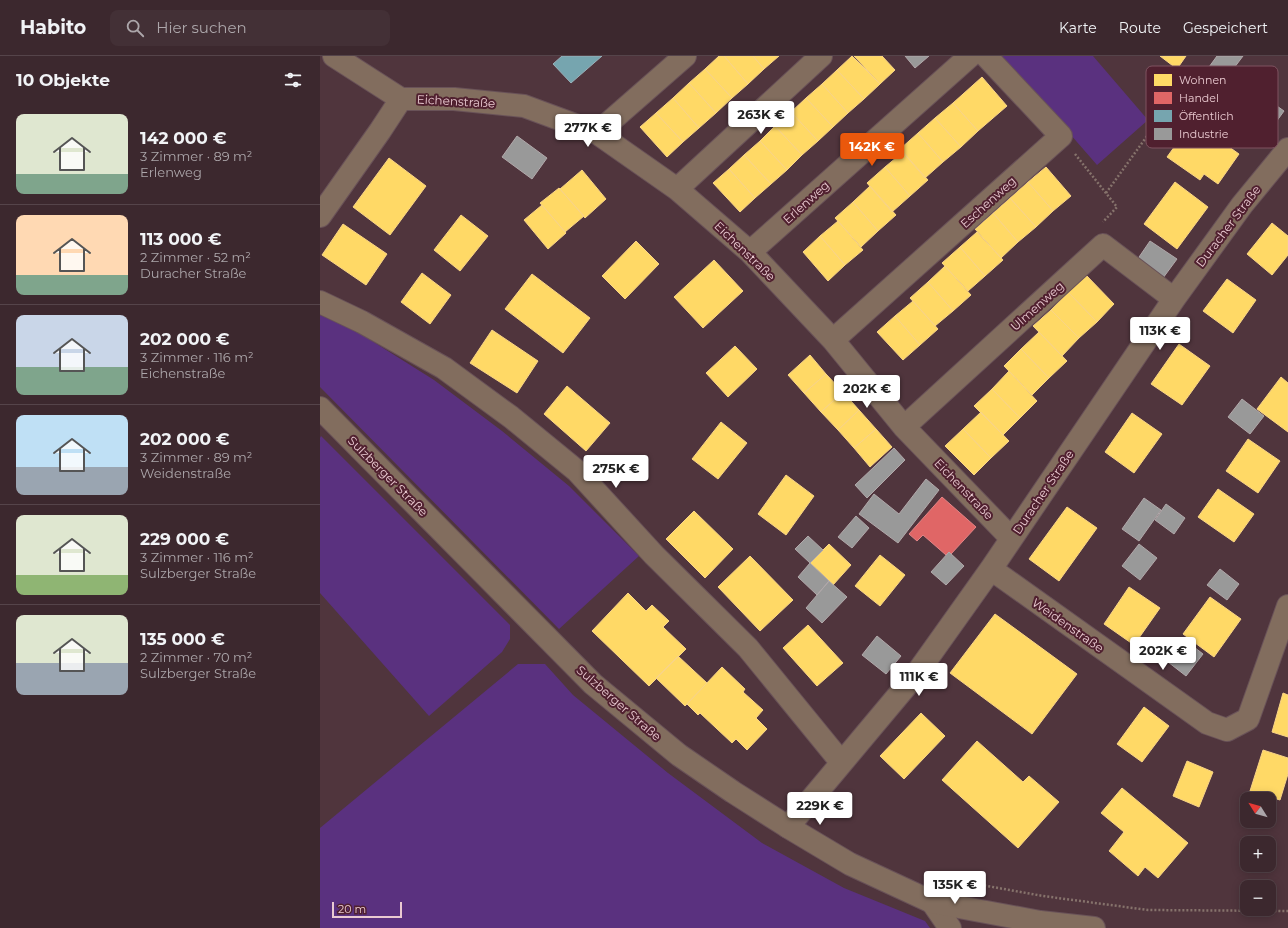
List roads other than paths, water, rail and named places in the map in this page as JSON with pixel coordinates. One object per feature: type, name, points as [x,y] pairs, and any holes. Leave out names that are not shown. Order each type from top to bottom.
[{"type":"street","name":"Eichenstraße","points":[[334,56],[400,99],[454,98],[524,106],[597,133],[678,189],[750,252],[832,340],[904,428],[1011,538]]},
{"type":"street","points":[[597,133],[685,56]]},
{"type":"street","points":[[678,189],[821,56]]},
{"type":"street","name":"Erlenweg","points":[[750,252],[970,56]]},
{"type":"street","name":"Eschenweg","points":[[832,340],[1061,136],[986,56]]},
{"type":"street","name":"Eichenstraße","points":[[320,216],[380,131],[400,99]]},
{"type":"street","name":"Duracher Straße","points":[[788,827],[917,673],[1174,300],[1242,205],[1288,149]]},
{"type":"street","name":"Ulmenweg","points":[[904,428],[1103,245],[1174,300]]},
{"type":"street","points":[[320,302],[362,322],[444,368],[511,417],[577,472],[654,555],[748,648],[841,762]]},
{"type":"street","name":"Sulzberger Straße","points":[[320,408],[593,684],[679,755],[788,827],[850,864],[932,902],[1040,922],[1094,928]]},
{"type":"street","name":"Weidenstraße","points":[[990,569],[1207,723],[1227,730],[1248,720],[1288,606]]},
{"type":"street","points":[[932,902],[950,928]]}]
